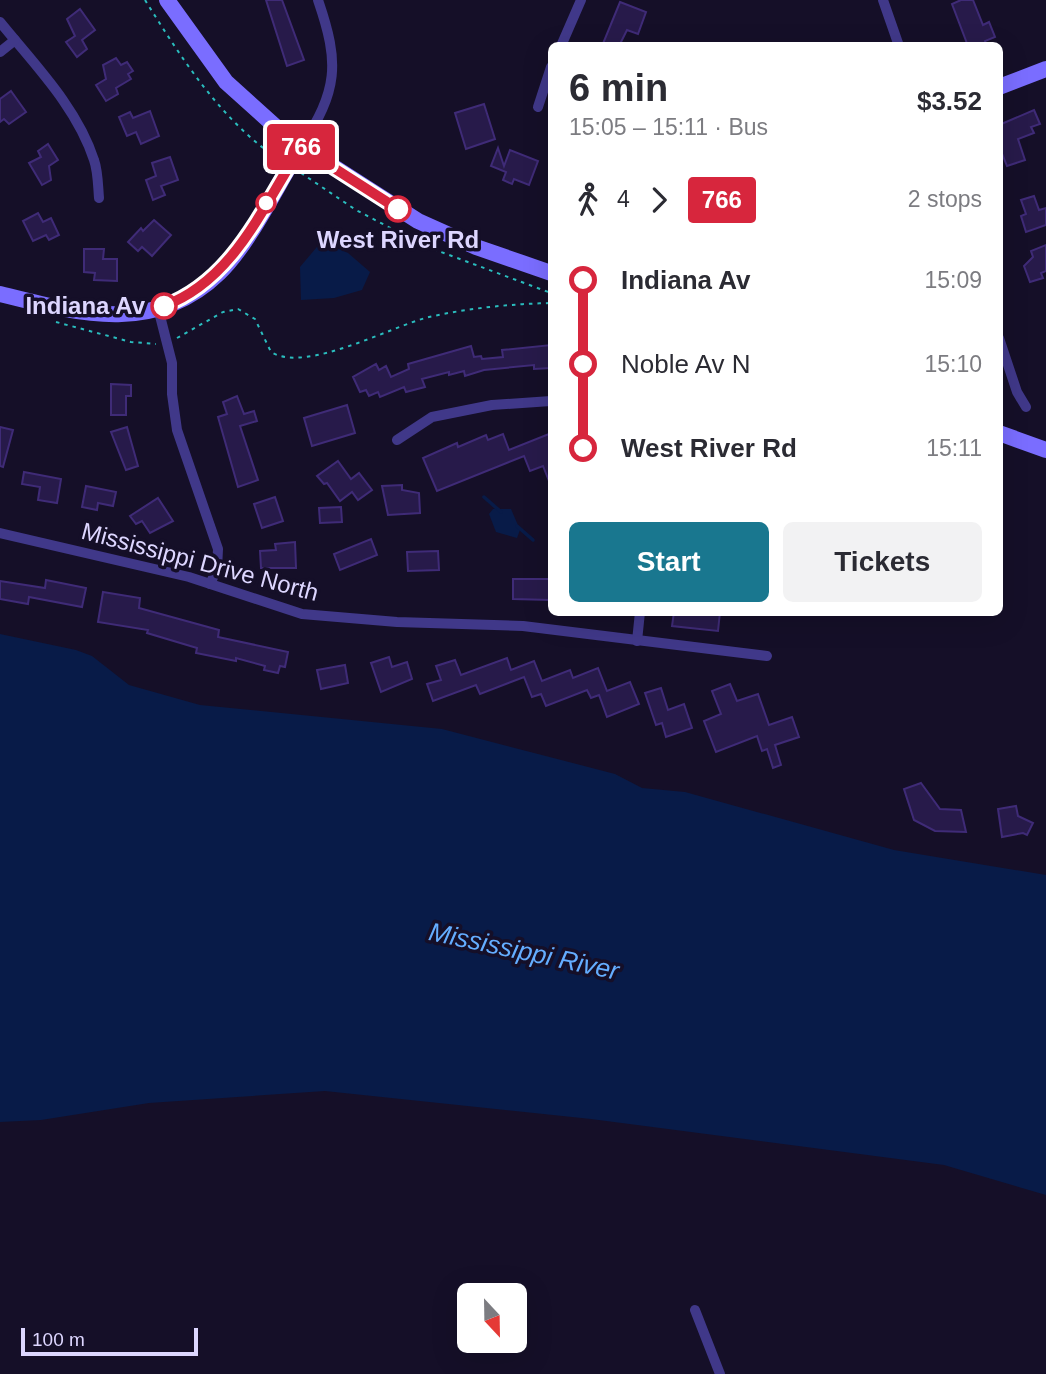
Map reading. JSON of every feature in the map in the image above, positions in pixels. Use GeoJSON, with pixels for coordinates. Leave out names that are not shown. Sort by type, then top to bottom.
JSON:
{"type":"FeatureCollection","features":[{"type":"Feature","properties":{"kind":"main road"},"geometry":{"type":"LineString","coordinates":[[167,0],[226,82],[267,121],[301,147],[418,221],[476,247],[548,272]]}},
{"type":"Feature","properties":{"kind":"main road"},"geometry":{"type":"LineString","coordinates":[[1003,85],[1046,69]]}},
{"type":"Feature","properties":{"kind":"main road"},"geometry":{"type":"LineString","coordinates":[[0,294],[94,315],[131,314],[158,308],[192,294],[219,273],[236,251],[301,147]]}},
{"type":"Feature","properties":{"kind":"main road"},"geometry":{"type":"LineString","coordinates":[[1003,434],[1046,450]]}},
{"type":"Feature","properties":{"kind":"street"},"geometry":{"type":"LineString","coordinates":[[301,147],[325,107],[334,77],[333,52],[318,0]]}},
{"type":"Feature","properties":{"kind":"street"},"geometry":{"type":"LineString","coordinates":[[563,42],[581,0]]}},
{"type":"Feature","properties":{"kind":"street"},"geometry":{"type":"LineString","coordinates":[[883,0],[898,42]]}},
{"type":"Feature","properties":{"kind":"street"},"geometry":{"type":"LineString","coordinates":[[0,22],[67,108],[85,139],[96,162],[99,198]]}},
{"type":"Feature","properties":{"kind":"street"},"geometry":{"type":"LineString","coordinates":[[0,52],[15,40]]}},
{"type":"Feature","properties":{"kind":"street"},"geometry":{"type":"LineString","coordinates":[[538,107],[548,77]]}},
{"type":"Feature","properties":{"kind":"street"},"geometry":{"type":"LineString","coordinates":[[158,308],[172,363],[177,430],[218,549],[217,569],[210,583]]}},
{"type":"Feature","properties":{"kind":"street"},"geometry":{"type":"LineString","coordinates":[[1003,350],[1017,392],[1026,407]]}},
{"type":"Feature","properties":{"kind":"street"},"geometry":{"type":"LineString","coordinates":[[397,440],[432,417],[492,405],[548,401]]}},
{"type":"Feature","properties":{"kind":"street","name":"Mississippi Drive North"},"geometry":{"type":"LineString","coordinates":[[0,533],[210,583],[302,614],[397,622],[523,626],[767,656]]}},
{"type":"Feature","properties":{"kind":"street"},"geometry":{"type":"LineString","coordinates":[[637,641],[640,616]]}},
{"type":"Feature","properties":{"kind":"street"},"geometry":{"type":"LineString","coordinates":[[695,1310],[720,1374]]}},
{"type":"Feature","properties":{"kind":"path"},"geometry":{"type":"LineString","coordinates":[[145,0],[202,87],[246,132],[278,159]]}},
{"type":"Feature","properties":{"kind":"path"},"geometry":{"type":"LineString","coordinates":[[304,174],[356,210],[425,246],[548,292]]}},
{"type":"Feature","properties":{"kind":"path"},"geometry":{"type":"LineString","coordinates":[[176,339],[223,312],[237,309],[255,319],[271,352],[292,358],[323,353],[428,317],[485,307],[548,303]]}},
{"type":"Feature","properties":{"kind":"path"},"geometry":{"type":"LineString","coordinates":[[52,322],[131,342],[160,343]]}},
{"type":"Feature","properties":{"kind":"water"},"geometry":{"type":"Polygon","coordinates":[[[322,241],[348,253],[370,272],[362,290],[334,298],[301,300],[300,267],[322,241]]]}},
{"type":"Feature","properties":{"kind":"water"},"geometry":{"type":"Polygon","coordinates":[[[493,509],[511,509],[520,530],[517,538],[496,532],[489,514],[493,509]]]}},
{"type":"Feature","properties":{"kind":"water","name":"Mississippi River"},"geometry":{"type":"Polygon","coordinates":[[[0,634],[76,650],[92,656],[129,685],[200,705],[442,729],[615,774],[642,788],[685,792],[894,850],[1046,875],[1046,1195],[944,1165],[591,1119],[325,1091],[149,1103],[41,1120],[0,1122],[0,634]]]}},
{"type":"Feature","properties":{"kind":"building"},"geometry":{"type":"Polygon","coordinates":[[[266,0],[282,0],[304,60],[287,66],[266,0]]]}},
{"type":"Feature","properties":{"kind":"building"},"geometry":{"type":"Polygon","coordinates":[[[961,0],[973,0],[983,25],[989,22],[995,37],[985,42],[966,42],[952,4],[961,0]]]}},
{"type":"Feature","properties":{"kind":"building"},"geometry":{"type":"Polygon","coordinates":[[[620,2],[646,12],[638,34],[627,30],[621,42],[604,42],[620,2]]]}},
{"type":"Feature","properties":{"kind":"building"},"geometry":{"type":"Polygon","coordinates":[[[80,9],[95,30],[82,40],[87,49],[77,57],[66,42],[75,36],[67,19],[80,9]]]}},
{"type":"Feature","properties":{"kind":"building"},"geometry":{"type":"Polygon","coordinates":[[[116,58],[121,65],[127,62],[133,71],[128,74],[131,79],[116,88],[118,94],[106,101],[96,85],[106,79],[103,65],[116,58]]]}},
{"type":"Feature","properties":{"kind":"building"},"geometry":{"type":"Polygon","coordinates":[[[11,91],[26,112],[9,124],[4,119],[0,122],[0,99],[11,91]]]}},
{"type":"Feature","properties":{"kind":"building"},"geometry":{"type":"Polygon","coordinates":[[[484,104],[495,139],[466,149],[455,113],[484,104]]]}},
{"type":"Feature","properties":{"kind":"building"},"geometry":{"type":"Polygon","coordinates":[[[1034,110],[1040,124],[1031,127],[1034,133],[1018,139],[1025,160],[1007,166],[1003,156],[1003,123],[1034,110]]]}},
{"type":"Feature","properties":{"kind":"building"},"geometry":{"type":"Polygon","coordinates":[[[150,111],[159,136],[141,144],[136,132],[127,136],[119,117],[130,112],[133,118],[150,111]]]}},
{"type":"Feature","properties":{"kind":"building"},"geometry":{"type":"Polygon","coordinates":[[[48,144],[58,160],[49,166],[51,180],[42,185],[29,163],[41,157],[38,151],[48,144]]]}},
{"type":"Feature","properties":{"kind":"building"},"geometry":{"type":"Polygon","coordinates":[[[498,148],[504,166],[510,150],[538,161],[529,185],[514,179],[512,184],[503,180],[506,172],[491,166],[498,148]]]}},
{"type":"Feature","properties":{"kind":"building"},"geometry":{"type":"Polygon","coordinates":[[[170,157],[178,180],[161,186],[165,195],[153,200],[146,180],[156,176],[152,163],[170,157]]]}},
{"type":"Feature","properties":{"kind":"building"},"geometry":{"type":"Polygon","coordinates":[[[1034,196],[1039,210],[1046,208],[1046,225],[1026,232],[1021,216],[1026,214],[1021,200],[1034,196]]]}},
{"type":"Feature","properties":{"kind":"building"},"geometry":{"type":"Polygon","coordinates":[[[38,213],[43,222],[51,218],[59,235],[49,240],[46,235],[33,241],[23,221],[38,213]]]}},
{"type":"Feature","properties":{"kind":"building"},"geometry":{"type":"Polygon","coordinates":[[[154,220],[171,235],[152,256],[142,247],[138,251],[128,242],[141,228],[143,231],[154,220]]]}},
{"type":"Feature","properties":{"kind":"building"},"geometry":{"type":"Polygon","coordinates":[[[1046,245],[1046,271],[1041,273],[1043,278],[1030,282],[1024,266],[1033,257],[1031,251],[1046,245]]]}},
{"type":"Feature","properties":{"kind":"building"},"geometry":{"type":"Polygon","coordinates":[[[84,249],[104,249],[103,259],[117,259],[117,281],[94,280],[95,273],[84,272],[84,249]]]}},
{"type":"Feature","properties":{"kind":"building"},"geometry":{"type":"Polygon","coordinates":[[[548,345],[548,368],[534,369],[534,365],[484,370],[465,376],[464,371],[449,375],[449,372],[422,379],[425,387],[406,392],[404,387],[380,397],[378,392],[369,396],[366,390],[360,392],[353,377],[376,364],[379,370],[386,366],[391,377],[409,369],[408,364],[471,346],[474,357],[481,356],[482,359],[503,357],[502,350],[548,345]]]}},
{"type":"Feature","properties":{"kind":"building"},"geometry":{"type":"Polygon","coordinates":[[[111,384],[131,385],[131,396],[126,396],[126,415],[111,415],[111,384]]]}},
{"type":"Feature","properties":{"kind":"building"},"geometry":{"type":"Polygon","coordinates":[[[237,396],[244,414],[254,411],[257,421],[240,426],[258,480],[238,487],[218,417],[227,414],[223,402],[237,396]]]}},
{"type":"Feature","properties":{"kind":"building"},"geometry":{"type":"Polygon","coordinates":[[[347,405],[355,433],[312,446],[304,418],[347,405]]]}},
{"type":"Feature","properties":{"kind":"building"},"geometry":{"type":"Polygon","coordinates":[[[0,427],[13,430],[3,467],[0,466],[0,427]]]}},
{"type":"Feature","properties":{"kind":"building"},"geometry":{"type":"Polygon","coordinates":[[[127,427],[138,466],[126,470],[111,432],[127,427]]]}},
{"type":"Feature","properties":{"kind":"building"},"geometry":{"type":"Polygon","coordinates":[[[503,434],[509,450],[548,434],[548,478],[543,466],[530,471],[524,456],[437,491],[423,458],[457,443],[458,447],[486,435],[488,440],[503,434]]]}},
{"type":"Feature","properties":{"kind":"building"},"geometry":{"type":"Polygon","coordinates":[[[338,461],[351,479],[359,473],[372,490],[358,500],[352,492],[340,501],[327,483],[324,484],[317,476],[338,461]]]}},
{"type":"Feature","properties":{"kind":"building"},"geometry":{"type":"Polygon","coordinates":[[[24,472],[61,479],[57,503],[38,500],[40,487],[22,484],[24,472]]]}},
{"type":"Feature","properties":{"kind":"building"},"geometry":{"type":"Polygon","coordinates":[[[402,485],[402,490],[419,493],[420,513],[388,515],[382,486],[402,485]]]}},
{"type":"Feature","properties":{"kind":"building"},"geometry":{"type":"Polygon","coordinates":[[[86,486],[116,492],[113,506],[98,503],[97,510],[82,507],[86,486]]]}},
{"type":"Feature","properties":{"kind":"building"},"geometry":{"type":"Polygon","coordinates":[[[275,497],[283,521],[262,528],[254,504],[275,497]]]}},
{"type":"Feature","properties":{"kind":"building"},"geometry":{"type":"Polygon","coordinates":[[[158,498],[173,521],[150,533],[142,521],[136,524],[130,516],[158,498]]]}},
{"type":"Feature","properties":{"kind":"building"},"geometry":{"type":"Polygon","coordinates":[[[341,507],[342,522],[320,523],[319,508],[341,507]]]}},
{"type":"Feature","properties":{"kind":"building"},"geometry":{"type":"Polygon","coordinates":[[[371,539],[377,555],[340,570],[334,554],[371,539]]]}},
{"type":"Feature","properties":{"kind":"building"},"geometry":{"type":"Polygon","coordinates":[[[295,542],[296,568],[261,568],[260,551],[276,550],[275,544],[295,542]]]}},
{"type":"Feature","properties":{"kind":"building"},"geometry":{"type":"Polygon","coordinates":[[[438,551],[439,570],[408,571],[407,552],[438,551]]]}},
{"type":"Feature","properties":{"kind":"building"},"geometry":{"type":"Polygon","coordinates":[[[513,579],[548,579],[548,600],[513,599],[513,579]]]}},
{"type":"Feature","properties":{"kind":"building"},"geometry":{"type":"Polygon","coordinates":[[[46,580],[86,588],[82,607],[29,597],[28,604],[0,599],[0,581],[45,588],[46,580]]]}},
{"type":"Feature","properties":{"kind":"building"},"geometry":{"type":"Polygon","coordinates":[[[103,592],[140,598],[139,608],[219,630],[218,637],[288,652],[285,667],[280,666],[278,673],[264,670],[265,666],[236,658],[236,661],[196,653],[197,648],[147,633],[148,630],[98,622],[103,592]]]}},
{"type":"Feature","properties":{"kind":"building"},"geometry":{"type":"Polygon","coordinates":[[[673,616],[720,616],[718,631],[672,626],[673,616]]]}},
{"type":"Feature","properties":{"kind":"building"},"geometry":{"type":"Polygon","coordinates":[[[389,657],[392,667],[407,662],[412,679],[381,692],[371,663],[389,657]]]}},
{"type":"Feature","properties":{"kind":"building"},"geometry":{"type":"Polygon","coordinates":[[[507,658],[511,670],[534,661],[542,681],[570,670],[573,678],[598,668],[607,691],[630,682],[639,704],[607,717],[599,695],[591,698],[587,690],[546,706],[541,694],[532,697],[524,677],[480,694],[476,685],[433,701],[427,684],[441,680],[436,666],[455,660],[461,675],[507,658]]]}},
{"type":"Feature","properties":{"kind":"building"},"geometry":{"type":"Polygon","coordinates":[[[345,665],[348,683],[321,689],[317,670],[345,665]]]}},
{"type":"Feature","properties":{"kind":"building"},"geometry":{"type":"Polygon","coordinates":[[[730,684],[737,701],[758,694],[769,725],[792,717],[799,737],[775,745],[781,765],[773,768],[767,749],[762,751],[757,736],[716,752],[704,721],[721,714],[712,691],[730,684]]]}},
{"type":"Feature","properties":{"kind":"building"},"geometry":{"type":"Polygon","coordinates":[[[661,688],[668,710],[684,704],[692,728],[666,737],[662,723],[656,725],[645,693],[661,688]]]}},
{"type":"Feature","properties":{"kind":"building"},"geometry":{"type":"Polygon","coordinates":[[[921,783],[940,809],[961,810],[966,832],[935,831],[914,820],[904,789],[921,783]]]}},
{"type":"Feature","properties":{"kind":"building"},"geometry":{"type":"Polygon","coordinates":[[[1016,806],[1018,816],[1033,823],[1027,835],[1023,833],[1002,837],[998,809],[1016,806]]]}},
{"type":"Feature","properties":{"kind":"waterway"},"geometry":{"type":"LineString","coordinates":[[484,497],[501,512]]}},
{"type":"Feature","properties":{"kind":"waterway"},"geometry":{"type":"LineString","coordinates":[[517,526],[533,540]]}},
{"type":"Feature","properties":{"kind":"bus line","name":"766"},"geometry":{"type":"LineString","coordinates":[[164,306],[192,294],[219,273],[236,251],[301,147],[398,209]]}},
{"type":"Feature","properties":{"kind":"place","name":"West River Rd"},"geometry":{"type":"Point","coordinates":[398,209]}},
{"type":"Feature","properties":{"kind":"place","name":"Indiana Av"},"geometry":{"type":"Point","coordinates":[164,306]}}]}
